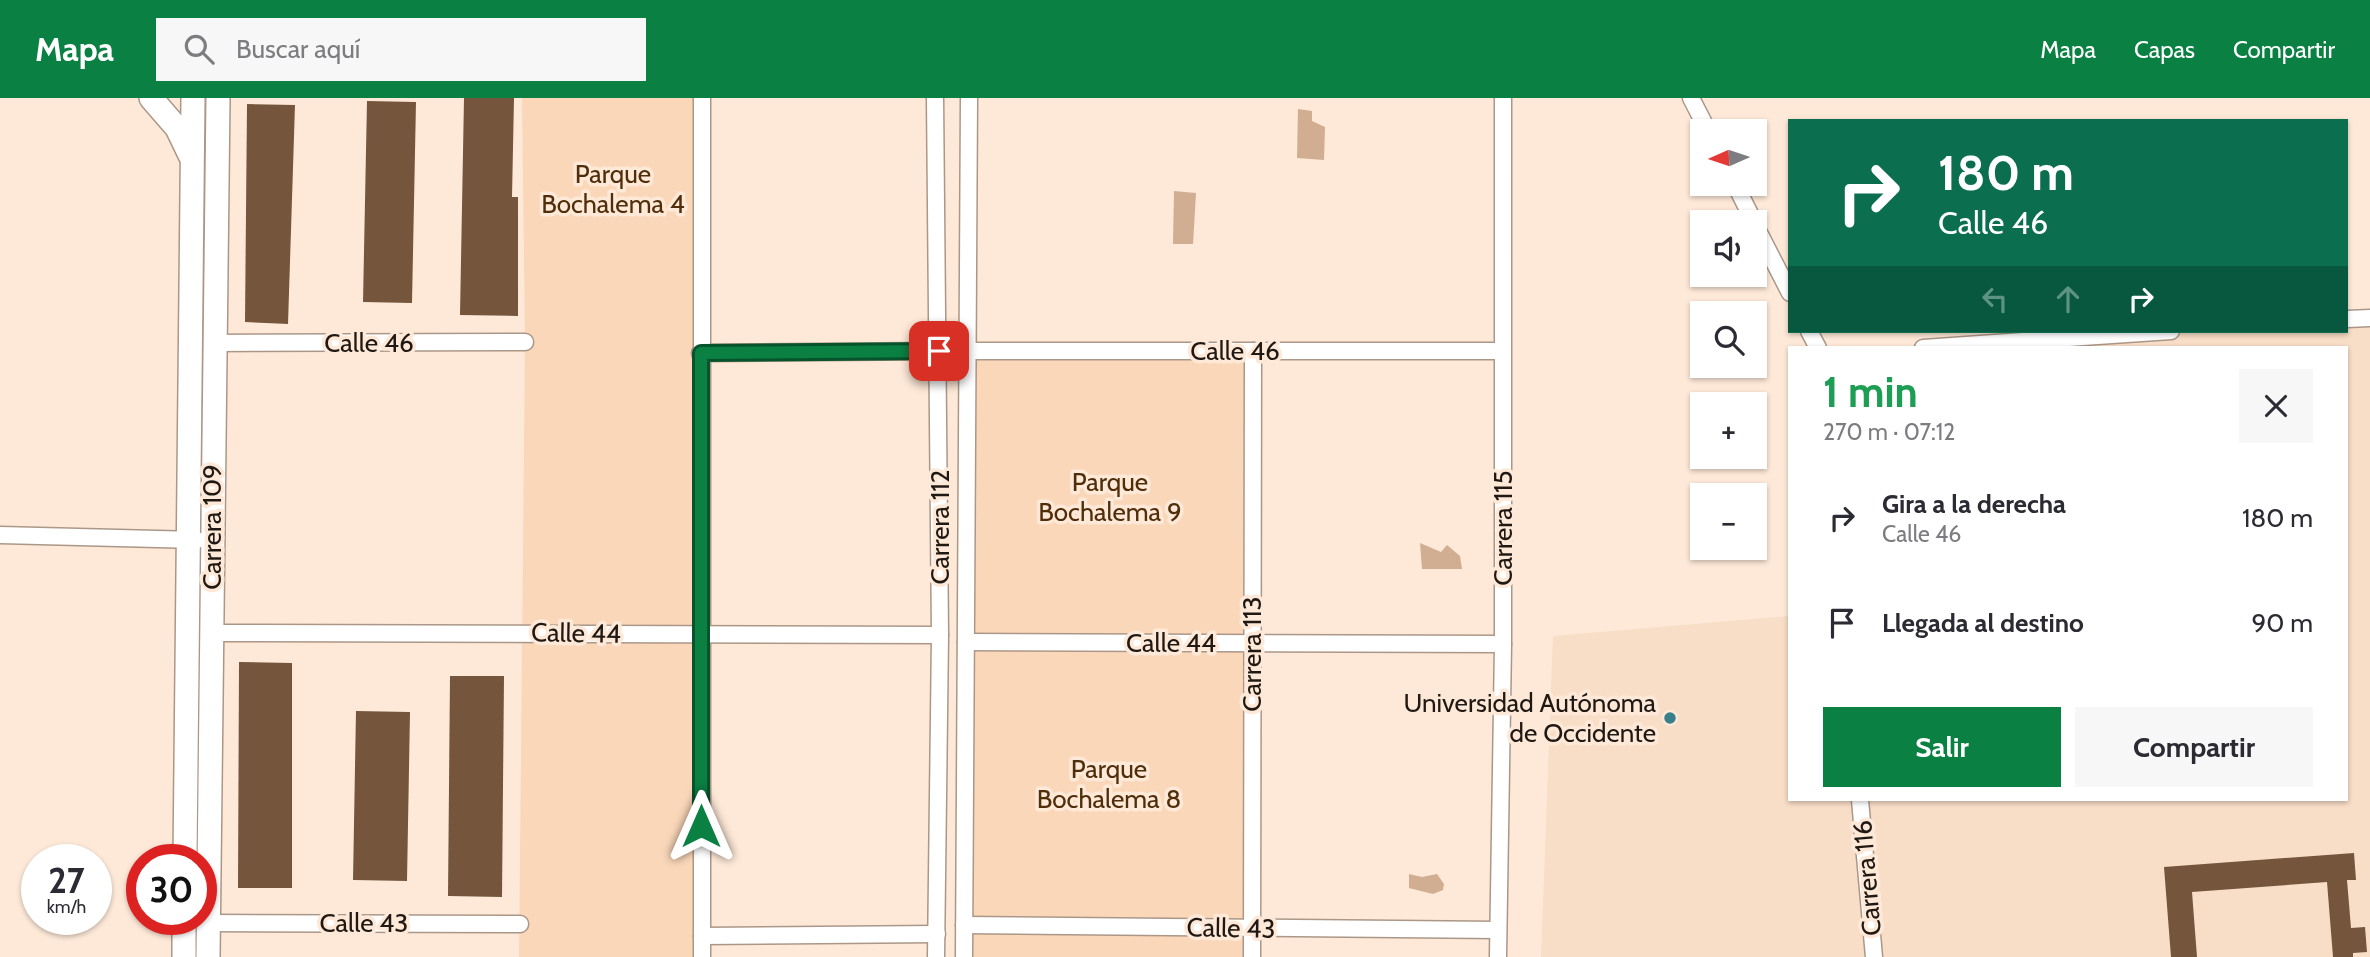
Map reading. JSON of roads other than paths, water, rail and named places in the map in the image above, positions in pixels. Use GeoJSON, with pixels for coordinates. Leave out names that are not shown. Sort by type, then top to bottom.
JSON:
{"type":"FeatureCollection","features":[{"type":"Feature","properties":{"kind":"main road"},"geometry":{"type":"LineString","coordinates":[[150,98],[177,128],[192,158]]}},
{"type":"Feature","properties":{"kind":"main road","name":"Carrera 109"},"geometry":{"type":"LineString","coordinates":[[185,844],[192,98]]}},
{"type":"Feature","properties":{"kind":"main road","name":"Carrera 109"},"geometry":{"type":"LineString","coordinates":[[209,844],[218,98]]}},
{"type":"Feature","properties":{"kind":"main road"},"geometry":{"type":"LineString","coordinates":[[184,935],[184,957]]}},
{"type":"Feature","properties":{"kind":"main road","name":"Carrera 109"},"geometry":{"type":"LineString","coordinates":[[208,935],[208,957]]}},
{"type":"Feature","properties":{"kind":"street"},"geometry":{"type":"LineString","coordinates":[[702,98],[702,957]]}},
{"type":"Feature","properties":{"kind":"street","name":"Carrera 112"},"geometry":{"type":"LineString","coordinates":[[935,98],[940,635],[936,957]]}},
{"type":"Feature","properties":{"kind":"street","name":"Carrera 112"},"geometry":{"type":"LineString","coordinates":[[964,957],[969,98]]}},
{"type":"Feature","properties":{"kind":"street","name":"Carrera 115"},"geometry":{"type":"LineString","coordinates":[[1498,957],[1503,644],[1503,98]]}},
{"type":"Feature","properties":{"kind":"street"},"geometry":{"type":"LineString","coordinates":[[1691,98],[1702,119]]}},
{"type":"Feature","properties":{"kind":"street"},"geometry":{"type":"LineString","coordinates":[[1767,247],[1788,289]]}},
{"type":"Feature","properties":{"kind":"street"},"geometry":{"type":"LineString","coordinates":[[2348,319],[2370,317]]}},
{"type":"Feature","properties":{"kind":"street"},"geometry":{"type":"LineString","coordinates":[[1952,346],[2142,333]]}},
{"type":"Feature","properties":{"kind":"street","name":"Calle 46"},"geometry":{"type":"LineString","coordinates":[[214,343],[525,342]]}},
{"type":"Feature","properties":{"kind":"street"},"geometry":{"type":"LineString","coordinates":[[701,353],[939,351]]}},
{"type":"Feature","properties":{"kind":"street","name":"Calle 46"},"geometry":{"type":"LineString","coordinates":[[968,351],[1503,351]]}},
{"type":"Feature","properties":{"kind":"street","name":"Carrera 113"},"geometry":{"type":"LineString","coordinates":[[1252,957],[1253,351]]}},
{"type":"Feature","properties":{"kind":"street"},"geometry":{"type":"LineString","coordinates":[[0,535],[212,540]]}},
{"type":"Feature","properties":{"kind":"street","name":"Calle 44"},"geometry":{"type":"LineString","coordinates":[[211,633],[940,635]]}},
{"type":"Feature","properties":{"kind":"street","name":"Calle 44"},"geometry":{"type":"LineString","coordinates":[[966,642],[1503,644]]}},
{"type":"Feature","properties":{"kind":"street","name":"Carrera 116"},"geometry":{"type":"LineString","coordinates":[[1860,801],[1874,957]]}},
{"type":"Feature","properties":{"kind":"street","name":"Calle 43"},"geometry":{"type":"LineString","coordinates":[[217,923],[520,924]]}},
{"type":"Feature","properties":{"kind":"street","name":"Calle 43"},"geometry":{"type":"LineString","coordinates":[[964,925],[1498,930]]}},
{"type":"Feature","properties":{"kind":"street"},"geometry":{"type":"LineString","coordinates":[[702,936],[937,934]]}},
{"type":"Feature","properties":{"kind":"place","name":"Universidad Autónoma de Occidente"},"geometry":{"type":"Point","coordinates":[1670,718]}},
{"type":"Feature","properties":{"kind":"park label","name":"Parque Bochalema 4"},"geometry":{"type":"Point","coordinates":[613,189]}},
{"type":"Feature","properties":{"kind":"park label","name":"Parque Bochalema 9"},"geometry":{"type":"Point","coordinates":[1110,497]}},
{"type":"Feature","properties":{"kind":"park label","name":"Parque Bochalema 8"},"geometry":{"type":"Point","coordinates":[1109,784]}}]}
